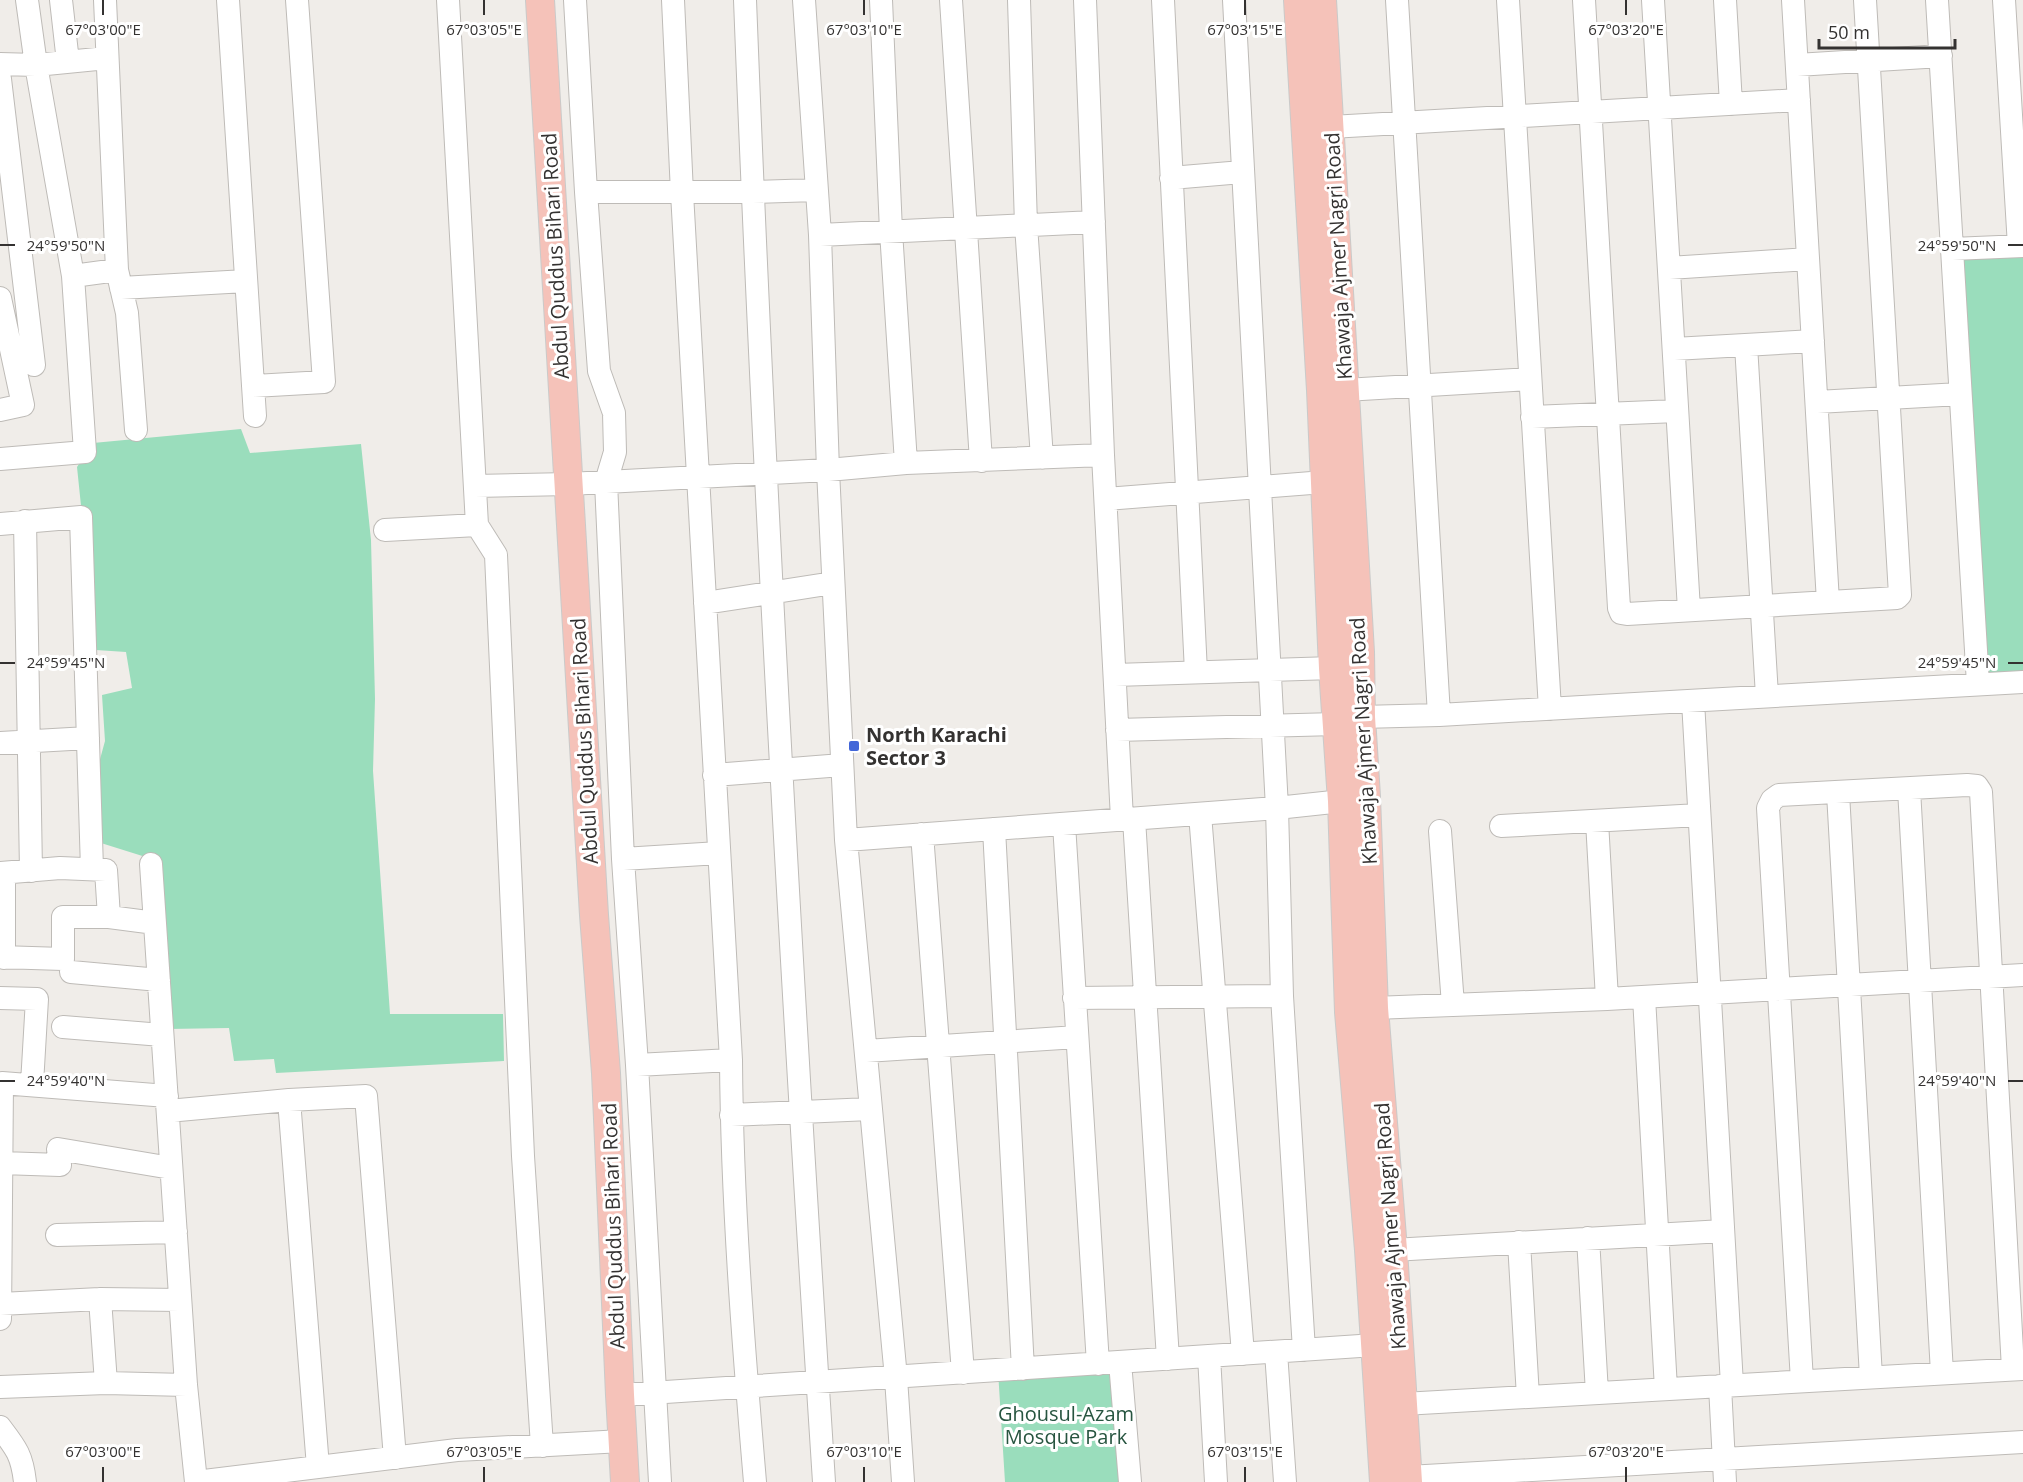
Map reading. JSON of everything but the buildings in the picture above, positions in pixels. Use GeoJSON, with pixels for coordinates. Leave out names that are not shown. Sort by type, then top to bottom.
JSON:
{"type":"FeatureCollection","features":[{"type":"Feature","properties":{"kind":"main road","name":"Abdul Quddus Bihari Road"},"geometry":{"type":"LineString","coordinates":[[540,0],[594,915],[606,1073],[625,1482]]}},
{"type":"Feature","properties":{"kind":"main road","name":"Khawaja Ajmer Nagri Road"},"geometry":{"type":"LineString","coordinates":[[1298,0],[1324,482],[1341,547],[1360,652],[1349,720],[1342,801],[1356,857],[1349,1012],[1375,1345],[1400,1480]]}},
{"type":"Feature","properties":{"kind":"main road","name":"Khawaja Ajmer Nagri Road"},"geometry":{"type":"LineString","coordinates":[[1322,0],[1345,390],[1341,547],[1333,668],[1349,720],[1356,857],[1374,1008],[1403,1404],[1400,1480]]}},
{"type":"Feature","properties":{"kind":"street"},"geometry":{"type":"LineString","coordinates":[[0,459],[85,452],[73,276],[36,65],[27,0]]}},
{"type":"Feature","properties":{"kind":"street"},"geometry":{"type":"LineString","coordinates":[[61,0],[68,62]]}},
{"type":"Feature","properties":{"kind":"street"},"geometry":{"type":"LineString","coordinates":[[105,0],[119,279],[127,313],[136,430]]}},
{"type":"Feature","properties":{"kind":"street"},"geometry":{"type":"LineString","coordinates":[[228,0],[255,416]]}},
{"type":"Feature","properties":{"kind":"street"},"geometry":{"type":"LineString","coordinates":[[253,386],[324,382],[297,0]]}},
{"type":"Feature","properties":{"kind":"street"},"geometry":{"type":"LineString","coordinates":[[448,0],[477,525],[496,555],[523,1156],[542,1446]]}},
{"type":"Feature","properties":{"kind":"street"},"geometry":{"type":"LineString","coordinates":[[575,0],[598,371],[614,413],[615,452],[606,482],[623,859],[638,1065],[660,1482]]}},
{"type":"Feature","properties":{"kind":"street"},"geometry":{"type":"LineString","coordinates":[[673,0],[731,1060],[731,1115],[755,1482]]}},
{"type":"Feature","properties":{"kind":"street"},"geometry":{"type":"LineString","coordinates":[[745,0],[764,474],[824,1482]]}},
{"type":"Feature","properties":{"kind":"street"},"geometry":{"type":"LineString","coordinates":[[804,0],[820,234],[828,470],[846,840],[896,1378],[903,1482]]}},
{"type":"Feature","properties":{"kind":"street"},"geometry":{"type":"LineString","coordinates":[[881,0],[891,231],[906,463]]}},
{"type":"Feature","properties":{"kind":"street"},"geometry":{"type":"LineString","coordinates":[[951,0],[981,461]]}},
{"type":"Feature","properties":{"kind":"street"},"geometry":{"type":"LineString","coordinates":[[1019,0],[1026,225],[1042,458]]}},
{"type":"Feature","properties":{"kind":"street"},"geometry":{"type":"LineString","coordinates":[[1085,0],[1103,455],[1117,730],[1145,997],[1168,1359]]}},
{"type":"Feature","properties":{"kind":"street"},"geometry":{"type":"LineString","coordinates":[[1163,0],[1196,672]]}},
{"type":"Feature","properties":{"kind":"street"},"geometry":{"type":"LineString","coordinates":[[1234,0],[1277,808],[1282,996],[1304,1350]]}},
{"type":"Feature","properties":{"kind":"street"},"geometry":{"type":"LineString","coordinates":[[1397,0],[1439,715]]}},
{"type":"Feature","properties":{"kind":"street"},"geometry":{"type":"LineString","coordinates":[[1508,0],[1550,709]]}},
{"type":"Feature","properties":{"kind":"street"},"geometry":{"type":"LineString","coordinates":[[1584,0],[1619,608],[1621,613],[1627,614],[1897,598],[1900,595],[1865,0]]}},
{"type":"Feature","properties":{"kind":"street"},"geometry":{"type":"LineString","coordinates":[[1653,0],[1689,610]]}},
{"type":"Feature","properties":{"kind":"street"},"geometry":{"type":"LineString","coordinates":[[1725,0],[1731,104]]}},
{"type":"Feature","properties":{"kind":"street"},"geometry":{"type":"LineString","coordinates":[[1793,0],[1828,602]]}},
{"type":"Feature","properties":{"kind":"street"},"geometry":{"type":"LineString","coordinates":[[1937,0],[1978,684]]}},
{"type":"Feature","properties":{"kind":"street"},"geometry":{"type":"LineString","coordinates":[[1952,249],[2021,246],[2004,0]]}},
{"type":"Feature","properties":{"kind":"street"},"geometry":{"type":"LineString","coordinates":[[1797,65],[1941,56]]}},
{"type":"Feature","properties":{"kind":"street"},"geometry":{"type":"LineString","coordinates":[[0,64],[36,65],[107,58]]}},
{"type":"Feature","properties":{"kind":"street"},"geometry":{"type":"LineString","coordinates":[[0,79],[34,365]]}},
{"type":"Feature","properties":{"kind":"street"},"geometry":{"type":"LineString","coordinates":[[1331,127],[1799,100]]}},
{"type":"Feature","properties":{"kind":"street"},"geometry":{"type":"LineString","coordinates":[[1171,178],[1242,172]]}},
{"type":"Feature","properties":{"kind":"street"},"geometry":{"type":"LineString","coordinates":[[586,192],[682,193],[816,190]]}},
{"type":"Feature","properties":{"kind":"street"},"geometry":{"type":"LineString","coordinates":[[820,234],[1094,222]]}},
{"type":"Feature","properties":{"kind":"street"},"geometry":{"type":"LineString","coordinates":[[1669,268],[1808,260]]}},
{"type":"Feature","properties":{"kind":"street"},"geometry":{"type":"LineString","coordinates":[[73,276],[119,279],[246,280]]}},
{"type":"Feature","properties":{"kind":"street"},"geometry":{"type":"LineString","coordinates":[[0,298],[23,405],[0,410]]}},
{"type":"Feature","properties":{"kind":"street"},"geometry":{"type":"LineString","coordinates":[[1674,349],[1813,341]]}},
{"type":"Feature","properties":{"kind":"street"},"geometry":{"type":"LineString","coordinates":[[1746,345],[1767,696]]}},
{"type":"Feature","properties":{"kind":"street"},"geometry":{"type":"LineString","coordinates":[[1345,390],[1530,379]]}},
{"type":"Feature","properties":{"kind":"street"},"geometry":{"type":"LineString","coordinates":[[1817,402],[1960,394]]}},
{"type":"Feature","properties":{"kind":"street"},"geometry":{"type":"LineString","coordinates":[[1532,417],[1677,411]]}},
{"type":"Feature","properties":{"kind":"street"},"geometry":{"type":"LineString","coordinates":[[476,486],[569,484],[764,474],[906,463],[1103,455]]}},
{"type":"Feature","properties":{"kind":"street"},"geometry":{"type":"LineString","coordinates":[[1106,499],[1324,482]]}},
{"type":"Feature","properties":{"kind":"street"},"geometry":{"type":"LineString","coordinates":[[0,524],[81,517],[92,869]]}},
{"type":"Feature","properties":{"kind":"street"},"geometry":{"type":"LineString","coordinates":[[25,521],[31,871]]}},
{"type":"Feature","properties":{"kind":"street"},"geometry":{"type":"LineString","coordinates":[[385,530],[477,525]]}},
{"type":"Feature","properties":{"kind":"street"},"geometry":{"type":"LineString","coordinates":[[705,603],[833,583]]}},
{"type":"Feature","properties":{"kind":"street"},"geometry":{"type":"LineString","coordinates":[[1115,675],[1333,668]]}},
{"type":"Feature","properties":{"kind":"street"},"geometry":{"type":"LineString","coordinates":[[1117,730],[1272,726],[2023,682]]}},
{"type":"Feature","properties":{"kind":"street"},"geometry":{"type":"LineString","coordinates":[[1693,701],[1723,1231],[1725,1482]]}},
{"type":"Feature","properties":{"kind":"street"},"geometry":{"type":"LineString","coordinates":[[0,743],[88,738]]}},
{"type":"Feature","properties":{"kind":"street"},"geometry":{"type":"LineString","coordinates":[[714,775],[842,765]]}},
{"type":"Feature","properties":{"kind":"street"},"geometry":{"type":"LineString","coordinates":[[1403,1404],[2018,1369],[1990,977],[1981,792],[1977,786],[1779,795],[1772,800],[1768,808],[1802,1381]]}},
{"type":"Feature","properties":{"kind":"street"},"geometry":{"type":"LineString","coordinates":[[1909,789],[1942,1373]]}},
{"type":"Feature","properties":{"kind":"street"},"geometry":{"type":"LineString","coordinates":[[1838,793],[1871,1377]]}},
{"type":"Feature","properties":{"kind":"street"},"geometry":{"type":"LineString","coordinates":[[846,840],[1277,808],[1342,801]]}},
{"type":"Feature","properties":{"kind":"street"},"geometry":{"type":"LineString","coordinates":[[1200,814],[1243,1354]]}},
{"type":"Feature","properties":{"kind":"street"},"geometry":{"type":"LineString","coordinates":[[1501,826],[1699,815]]}},
{"type":"Feature","properties":{"kind":"street"},"geometry":{"type":"LineString","coordinates":[[1597,821],[1608,999]]}},
{"type":"Feature","properties":{"kind":"street"},"geometry":{"type":"LineString","coordinates":[[1064,824],[1098,1364]]}},
{"type":"Feature","properties":{"kind":"street"},"geometry":{"type":"LineString","coordinates":[[993,829],[1023,1369]]}},
{"type":"Feature","properties":{"kind":"street"},"geometry":{"type":"LineString","coordinates":[[1440,831],[1454,1005]]}},
{"type":"Feature","properties":{"kind":"street"},"geometry":{"type":"LineString","coordinates":[[922,834],[963,1373]]}},
{"type":"Feature","properties":{"kind":"street"},"geometry":{"type":"LineString","coordinates":[[623,859],[719,854]]}},
{"type":"Feature","properties":{"kind":"street"},"geometry":{"type":"LineString","coordinates":[[151,864],[186,1385],[196,1482],[457,1450],[622,1442]]}},
{"type":"Feature","properties":{"kind":"street"},"geometry":{"type":"LineString","coordinates":[[109,917],[106,870],[60,868],[2,873],[2,958],[63,959],[63,917],[109,917],[155,923]]}},
{"type":"Feature","properties":{"kind":"street"},"geometry":{"type":"LineString","coordinates":[[71,972],[159,980]]}},
{"type":"Feature","properties":{"kind":"street"},"geometry":{"type":"LineString","coordinates":[[1374,1008],[1608,999],[2023,975]]}},
{"type":"Feature","properties":{"kind":"street"},"geometry":{"type":"LineString","coordinates":[[1074,998],[1282,996]]}},
{"type":"Feature","properties":{"kind":"street"},"geometry":{"type":"LineString","coordinates":[[1644,997],[1666,1389]]}},
{"type":"Feature","properties":{"kind":"street"},"geometry":{"type":"LineString","coordinates":[[0,998],[37,999],[32,1084]]}},
{"type":"Feature","properties":{"kind":"street"},"geometry":{"type":"LineString","coordinates":[[63,1027],[162,1035]]}},
{"type":"Feature","properties":{"kind":"street"},"geometry":{"type":"LineString","coordinates":[[866,1051],[1077,1037]]}},
{"type":"Feature","properties":{"kind":"street"},"geometry":{"type":"LineString","coordinates":[[638,1065],[731,1060]]}},
{"type":"Feature","properties":{"kind":"street"},"geometry":{"type":"LineString","coordinates":[[0,1319],[1,1076],[32,1084],[167,1104],[366,1096],[395,1458]]}},
{"type":"Feature","properties":{"kind":"street"},"geometry":{"type":"LineString","coordinates":[[289,1100],[318,1467]]}},
{"type":"Feature","properties":{"kind":"street"},"geometry":{"type":"LineString","coordinates":[[731,1115],[870,1109]]}},
{"type":"Feature","properties":{"kind":"street"},"geometry":{"type":"LineString","coordinates":[[2,1163],[60,1165],[58,1149],[171,1168]]}},
{"type":"Feature","properties":{"kind":"street"},"geometry":{"type":"LineString","coordinates":[[1393,1250],[1723,1231]]}},
{"type":"Feature","properties":{"kind":"street"},"geometry":{"type":"LineString","coordinates":[[57,1234],[176,1232]]}},
{"type":"Feature","properties":{"kind":"street"},"geometry":{"type":"LineString","coordinates":[[1588,1238],[1597,1393]]}},
{"type":"Feature","properties":{"kind":"street"},"geometry":{"type":"LineString","coordinates":[[1519,1242],[1528,1397]]}},
{"type":"Feature","properties":{"kind":"street"},"geometry":{"type":"LineString","coordinates":[[0,1304],[100,1299],[180,1300]]}},
{"type":"Feature","properties":{"kind":"street"},"geometry":{"type":"LineString","coordinates":[[100,1299],[106,1383]]}},
{"type":"Feature","properties":{"kind":"street"},"geometry":{"type":"LineString","coordinates":[[620,1395],[1375,1345]]}},
{"type":"Feature","properties":{"kind":"street"},"geometry":{"type":"LineString","coordinates":[[1276,1352],[1284,1482]]}},
{"type":"Feature","properties":{"kind":"street"},"geometry":{"type":"LineString","coordinates":[[1209,1356],[1216,1482]]}},
{"type":"Feature","properties":{"kind":"street"},"geometry":{"type":"LineString","coordinates":[[1120,1362],[1130,1482]]}},
{"type":"Feature","properties":{"kind":"street"},"geometry":{"type":"LineString","coordinates":[[0,1387],[106,1383],[186,1385]]}},
{"type":"Feature","properties":{"kind":"street"},"geometry":{"type":"LineString","coordinates":[[0,1427],[20,1456],[25,1482]]}},
{"type":"Feature","properties":{"kind":"street"},"geometry":{"type":"LineString","coordinates":[[1400,1480],[2023,1442]]}},
{"type":"Feature","properties":{"kind":"green space"},"geometry":{"type":"Polygon","coordinates":[[[2023,247],[2023,682],[1981,684],[1959,250],[2023,247]]]}},
{"type":"Feature","properties":{"kind":"green space"},"geometry":{"type":"Polygon","coordinates":[[[241,429],[250,453],[361,444],[371,540],[375,699],[373,771],[390,1014],[503,1014],[504,1061],[276,1073],[274,1059],[234,1061],[229,1028],[168,1029],[152,859],[101,843],[96,774],[105,741],[102,695],[132,688],[126,652],[96,650],[77,467],[93,443],[241,429]]]}},
{"type":"Feature","properties":{"kind":"green space","name":"Ghousul-Azam Mosque Park"},"geometry":{"type":"Polygon","coordinates":[[[1120,1362],[1130,1482],[1005,1482],[998,1371],[1120,1362]]]}},
{"type":"Feature","properties":{"kind":"place","name":"North Karachi Sector 3"},"geometry":{"type":"Point","coordinates":[854,746]}}]}
